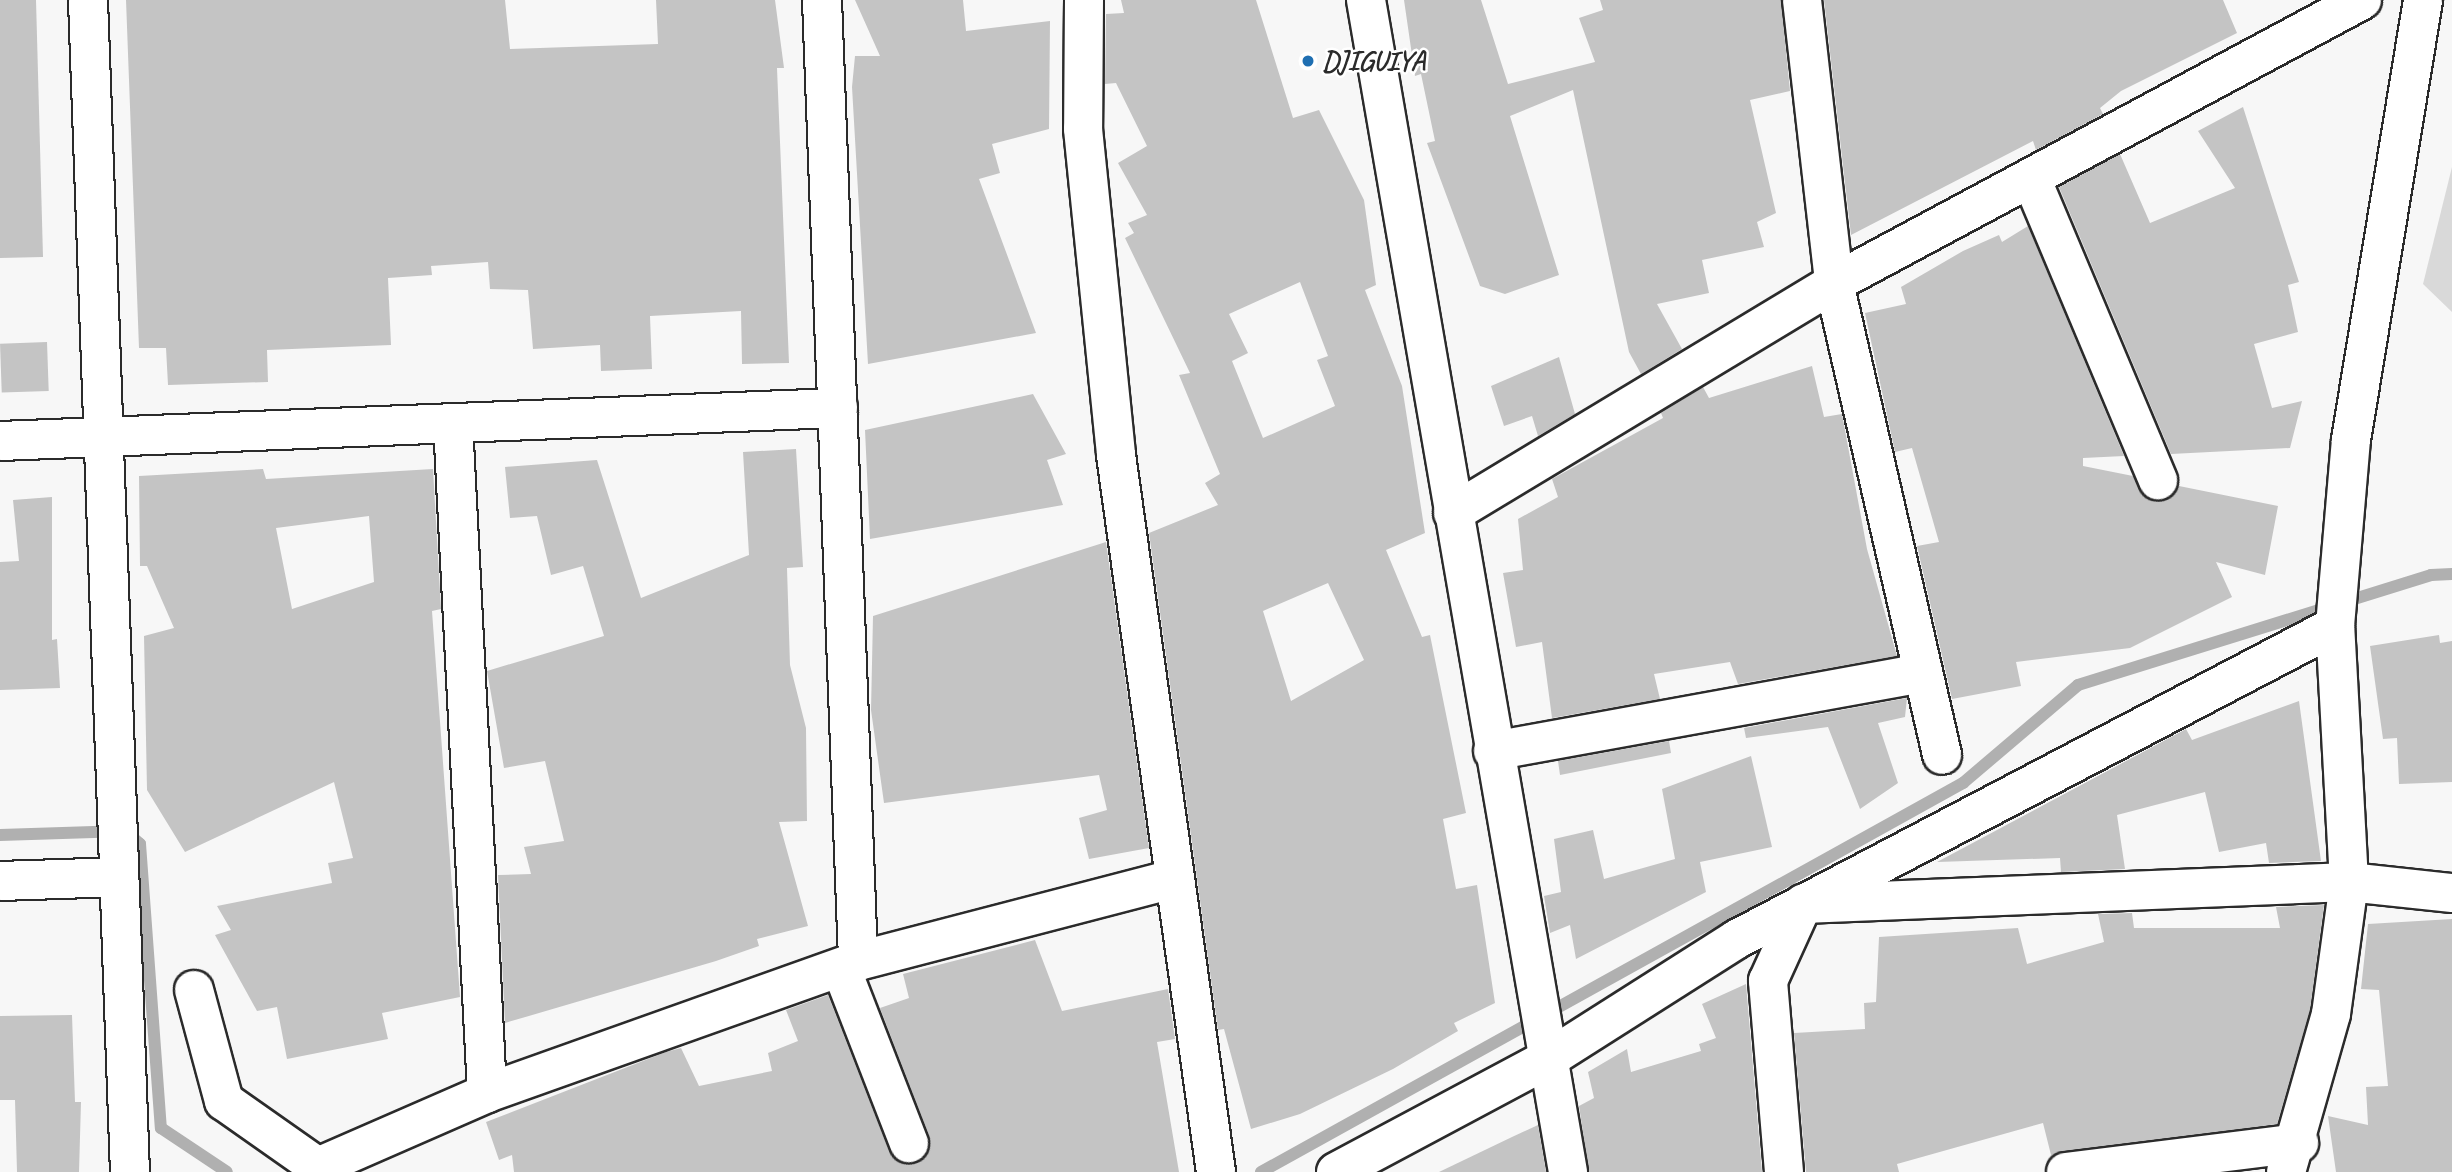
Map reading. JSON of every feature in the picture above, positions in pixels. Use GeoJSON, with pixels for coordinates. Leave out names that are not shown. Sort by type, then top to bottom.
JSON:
{"type":"FeatureCollection","features":[{"type":"Feature","properties":{"kind":"street"},"geometry":{"type":"LineString","coordinates":[[88,0],[131,1171]]}},
{"type":"Feature","properties":{"kind":"street"},"geometry":{"type":"LineString","coordinates":[[822,0],[838,408],[850,964],[909,1143]]}},
{"type":"Feature","properties":{"kind":"street"},"geometry":{"type":"LineString","coordinates":[[1084,0],[1089,184],[1116,455],[1172,879],[1216,1172]]}},
{"type":"Feature","properties":{"kind":"street"},"geometry":{"type":"LineString","coordinates":[[1366,0],[1493,751],[1568,1172]]}},
{"type":"Feature","properties":{"kind":"street"},"geometry":{"type":"LineString","coordinates":[[1802,0],[1834,283],[1942,755]]}},
{"type":"Feature","properties":{"kind":"street"},"geometry":{"type":"LineString","coordinates":[[1453,513],[1834,283],[2362,0]]}},
{"type":"Feature","properties":{"kind":"street"},"geometry":{"type":"LineString","coordinates":[[2066,1172],[2293,1158],[2331,1014],[2349,882],[2335,626],[2351,440],[2423,0]]}},
{"type":"Feature","properties":{"kind":"street"},"geometry":{"type":"LineString","coordinates":[[2031,177],[2158,480]]}},
{"type":"Feature","properties":{"kind":"street"},"geometry":{"type":"LineString","coordinates":[[0,441],[838,408]]}},
{"type":"Feature","properties":{"kind":"street"},"geometry":{"type":"LineString","coordinates":[[453,423],[488,1093]]}},
{"type":"Feature","properties":{"kind":"street"},"geometry":{"type":"LineString","coordinates":[[1336,1172],[1548,1059],[1803,904],[2335,626]]}},
{"type":"Feature","properties":{"kind":"street"},"geometry":{"type":"LineString","coordinates":[[1493,751],[1923,673]]}},
{"type":"Feature","properties":{"kind":"street"},"geometry":{"type":"LineString","coordinates":[[0,881],[119,877]]}},
{"type":"Feature","properties":{"kind":"street"},"geometry":{"type":"LineString","coordinates":[[194,990],[224,1101],[322,1170],[488,1093],[850,964],[1172,879]]}},
{"type":"Feature","properties":{"kind":"street"},"geometry":{"type":"LineString","coordinates":[[1803,904],[2349,882],[2452,893]]}},
{"type":"Feature","properties":{"kind":"street"},"geometry":{"type":"LineString","coordinates":[[1784,1172],[1769,981],[1803,904]]}},
{"type":"Feature","properties":{"kind":"shaded area"},"geometry":{"type":"Polygon","coordinates":[[[2452,167],[2452,312],[2423,284],[2452,167]]]}},
{"type":"Feature","properties":{"kind":"building"},"geometry":{"type":"Polygon","coordinates":[[[0,0],[36,0],[43,257],[0,258],[0,0]]]}},
{"type":"Feature","properties":{"kind":"building"},"geometry":{"type":"Polygon","coordinates":[[[126,0],[505,0],[510,49],[658,44],[656,0],[775,0],[784,68],[777,68],[789,363],[742,364],[741,311],[650,316],[652,369],[601,371],[600,345],[533,349],[528,290],[490,289],[488,262],[431,266],[432,275],[388,278],[391,345],[267,350],[268,382],[168,385],[166,348],[139,348],[126,0]]]}},
{"type":"Feature","properties":{"kind":"building"},"geometry":{"type":"Polygon","coordinates":[[[855,0],[963,0],[966,31],[1050,21],[1049,129],[992,144],[1000,173],[979,179],[1036,333],[868,364],[852,87],[855,56],[880,56],[855,0]]]}},
{"type":"Feature","properties":{"kind":"building"},"geometry":{"type":"Polygon","coordinates":[[[1121,0],[1256,0],[1293,118],[1319,110],[1364,200],[1376,285],[1365,290],[1402,386],[1425,533],[1386,550],[1422,637],[1430,635],[1466,813],[1443,819],[1456,889],[1477,885],[1495,1003],[1454,1023],[1458,1031],[1393,1069],[1300,1114],[1251,1129],[1224,1029],[1218,1030],[1149,533],[1218,505],[1205,483],[1220,474],[1179,375],[1190,373],[1125,238],[1134,233],[1128,223],[1147,215],[1118,163],[1147,146],[1116,83],[1105,84],[1106,14],[1124,13],[1121,0]],[[1300,282],[1229,314],[1248,353],[1232,361],[1263,438],[1335,406],[1317,360],[1328,356],[1300,282]],[[1328,583],[1263,611],[1291,701],[1364,660],[1328,583]]]}},
{"type":"Feature","properties":{"kind":"building"},"geometry":{"type":"Polygon","coordinates":[[[1404,0],[1481,0],[1508,84],[1595,62],[1579,18],[1603,10],[1600,0],[1781,0],[1790,91],[1750,100],[1776,213],[1757,222],[1764,247],[1702,260],[1709,293],[1657,304],[1682,349],[1641,374],[1629,352],[1573,90],[1510,116],[1559,275],[1505,294],[1480,286],[1427,143],[1435,141],[1421,74],[1415,76],[1404,0]]]}},
{"type":"Feature","properties":{"kind":"building"},"geometry":{"type":"Polygon","coordinates":[[[1824,0],[2223,0],[2237,33],[2121,91],[2100,108],[2103,114],[2036,150],[2033,141],[1851,235],[1824,0]]]}},
{"type":"Feature","properties":{"kind":"building"},"geometry":{"type":"Polygon","coordinates":[[[2243,107],[2299,282],[2288,285],[2298,332],[2254,344],[2272,408],[2302,401],[2290,448],[2171,454],[2059,187],[2120,154],[2150,223],[2235,188],[2198,131],[2243,107]]]}},
{"type":"Feature","properties":{"kind":"building"},"geometry":{"type":"Polygon","coordinates":[[[2028,226],[2124,456],[2083,458],[2083,466],[2133,476],[2155,502],[2167,500],[2179,486],[2278,506],[2265,575],[2216,562],[2232,597],[2130,648],[2016,662],[2021,686],[1952,699],[1917,546],[1939,542],[1912,448],[1895,452],[1865,313],[1906,304],[1901,287],[1963,251],[1999,235],[2002,242],[2028,226]]]}},
{"type":"Feature","properties":{"kind":"building"},"geometry":{"type":"Polygon","coordinates":[[[47,342],[49,391],[2,393],[0,344],[47,342]]]}},
{"type":"Feature","properties":{"kind":"building"},"geometry":{"type":"Polygon","coordinates":[[[1559,357],[1575,414],[1538,436],[1532,416],[1504,426],[1491,386],[1559,357]]]}},
{"type":"Feature","properties":{"kind":"building"},"geometry":{"type":"Polygon","coordinates":[[[1812,366],[1824,417],[1842,414],[1867,549],[1897,656],[1738,684],[1730,662],[1654,674],[1660,699],[1552,718],[1542,642],[1516,647],[1503,573],[1523,570],[1518,519],[1558,497],[1552,479],[1663,418],[1661,413],[1703,387],[1709,398],[1812,366]]]}},
{"type":"Feature","properties":{"kind":"building"},"geometry":{"type":"Polygon","coordinates":[[[1033,394],[1066,454],[1047,460],[1063,505],[870,539],[865,430],[1033,394]]]}},
{"type":"Feature","properties":{"kind":"building"},"geometry":{"type":"Polygon","coordinates":[[[796,449],[803,567],[787,568],[790,665],[806,728],[807,821],[779,822],[808,926],[757,939],[759,946],[716,961],[505,1023],[498,875],[531,874],[524,847],[564,841],[545,761],[504,768],[487,671],[604,636],[583,566],[551,575],[537,516],[510,518],[505,467],[597,460],[641,598],[749,555],[743,452],[796,449]]]}},
{"type":"Feature","properties":{"kind":"building"},"geometry":{"type":"Polygon","coordinates":[[[263,469],[266,479],[433,469],[441,609],[432,611],[460,997],[382,1013],[388,1039],[287,1059],[277,1007],[257,1011],[215,935],[231,930],[217,906],[332,883],[328,863],[353,858],[334,782],[185,852],[147,790],[144,636],[174,628],[147,566],[140,566],[139,476],[263,469]],[[369,516],[276,528],[292,609],[374,582],[369,516]]]}},
{"type":"Feature","properties":{"kind":"building"},"geometry":{"type":"Polygon","coordinates":[[[52,497],[52,640],[57,639],[60,688],[0,690],[0,562],[19,561],[13,500],[52,497]]]}},
{"type":"Feature","properties":{"kind":"building"},"geometry":{"type":"Polygon","coordinates":[[[1106,542],[1149,848],[1089,859],[1079,818],[1107,810],[1099,775],[884,803],[871,710],[873,616],[1106,542]]]}},
{"type":"Feature","properties":{"kind":"building"},"geometry":{"type":"Polygon","coordinates":[[[2439,635],[2440,643],[2452,641],[2452,782],[2399,784],[2397,738],[2383,739],[2370,646],[2439,635]]]}},
{"type":"Feature","properties":{"kind":"building"},"geometry":{"type":"Polygon","coordinates":[[[1907,698],[1905,717],[1878,723],[1898,783],[1860,809],[1828,727],[1746,738],[1744,728],[1907,698]]]}},
{"type":"Feature","properties":{"kind":"building"},"geometry":{"type":"Polygon","coordinates":[[[2299,701],[2321,861],[2269,863],[2266,843],[2219,852],[2205,792],[2117,815],[2125,869],[2061,872],[2060,858],[1937,862],[2186,729],[2192,740],[2299,701]]]}},
{"type":"Feature","properties":{"kind":"building"},"geometry":{"type":"Polygon","coordinates":[[[1669,741],[1671,753],[1560,775],[1558,761],[1669,741]]]}},
{"type":"Feature","properties":{"kind":"building"},"geometry":{"type":"Polygon","coordinates":[[[1751,756],[1772,847],[1700,862],[1706,892],[1576,959],[1570,925],[1550,933],[1544,896],[1561,892],[1554,839],[1593,830],[1604,879],[1675,859],[1662,789],[1751,756]]]}},
{"type":"Feature","properties":{"kind":"building"},"geometry":{"type":"Polygon","coordinates":[[[2324,905],[2310,1010],[2277,1124],[2051,1155],[2043,1123],[1897,1164],[1899,1172],[1806,1172],[1794,1033],[1865,1029],[1864,1003],[1876,1002],[1879,937],[2018,928],[2027,964],[2104,942],[2098,914],[2132,913],[2134,928],[2280,928],[2276,907],[2324,905]]]}},
{"type":"Feature","properties":{"kind":"building"},"geometry":{"type":"Polygon","coordinates":[[[2452,919],[2452,1172],[2336,1172],[2328,1116],[2368,1125],[2366,1087],[2388,1086],[2379,990],[2361,989],[2368,924],[2452,919]]]}},
{"type":"Feature","properties":{"kind":"building"},"geometry":{"type":"Polygon","coordinates":[[[1035,940],[1062,1011],[1168,989],[1175,1039],[1157,1042],[1179,1172],[514,1172],[512,1155],[499,1160],[486,1122],[666,1052],[681,1048],[699,1086],[772,1071],[768,1053],[798,1041],[786,1010],[828,995],[889,1151],[905,1164],[918,1163],[930,1147],[929,1135],[880,1008],[909,998],[903,974],[1035,940]]]}},
{"type":"Feature","properties":{"kind":"building"},"geometry":{"type":"Polygon","coordinates":[[[1746,984],[1762,1172],[1589,1172],[1579,1106],[1594,1098],[1588,1072],[1627,1049],[1631,1072],[1701,1051],[1699,1044],[1716,1038],[1702,1004],[1746,984]]]}},
{"type":"Feature","properties":{"kind":"building"},"geometry":{"type":"Polygon","coordinates":[[[72,1015],[75,1102],[81,1102],[79,1172],[17,1172],[15,1100],[0,1100],[0,1016],[72,1015]]]}},
{"type":"Feature","properties":{"kind":"building"},"geometry":{"type":"Polygon","coordinates":[[[1538,1125],[1546,1172],[1439,1172],[1512,1137],[1538,1125]]]}},
{"type":"Feature","properties":{"kind":"waterway"},"geometry":{"type":"LineString","coordinates":[[1261,1172],[1963,783],[2078,685],[2431,575],[2452,574]]}},
{"type":"Feature","properties":{"kind":"waterway"},"geometry":{"type":"LineString","coordinates":[[0,835],[125,831],[140,844],[161,1128],[227,1172]]}},
{"type":"Feature","properties":{"kind":"place","name":"DJIGUIYA"},"geometry":{"type":"Point","coordinates":[1308,61]}}]}
